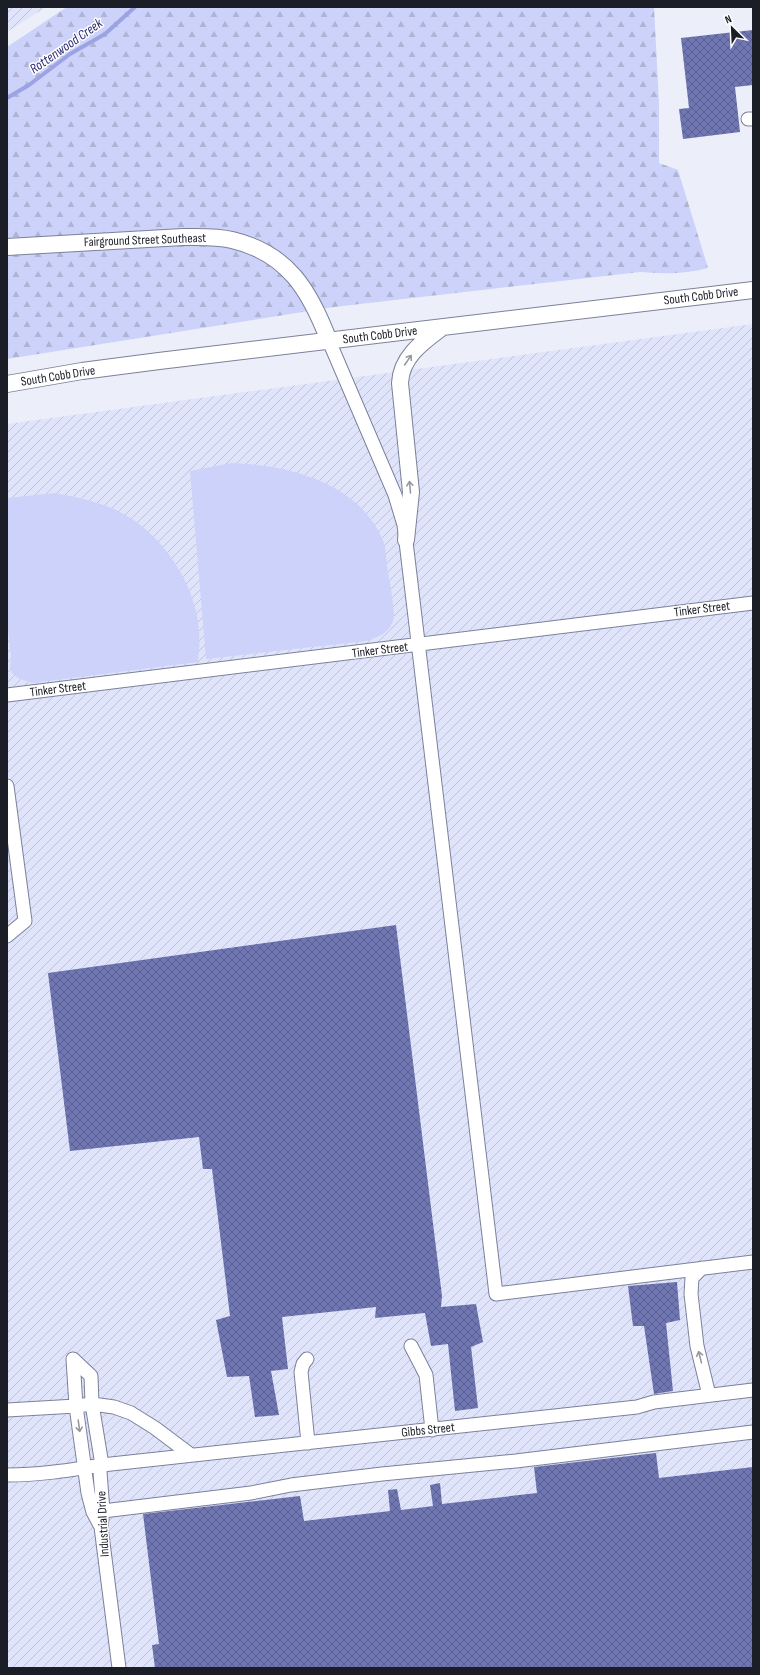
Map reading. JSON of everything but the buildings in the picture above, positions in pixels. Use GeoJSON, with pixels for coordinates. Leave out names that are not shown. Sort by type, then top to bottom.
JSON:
{"type":"FeatureCollection","features":[{"type":"Feature","properties":{"kind":"main road","name":"Fairground Street Southeast"},"geometry":{"type":"LineString","coordinates":[[7,247],[183,237],[207,237],[232,240],[250,245],[268,254],[293,273],[313,303],[329,341]]}},
{"type":"Feature","properties":{"kind":"main road","name":"South Cobb Drive"},"geometry":{"type":"LineString","coordinates":[[7,384],[152,362],[753,290]]}},
{"type":"Feature","properties":{"kind":"main road"},"geometry":{"type":"LineString","coordinates":[[406,540],[411,492],[400,374],[408,358],[416,349],[442,328]]}},
{"type":"Feature","properties":{"kind":"street"},"geometry":{"type":"LineString","coordinates":[[329,341],[395,495],[400,510],[406,540],[496,1294],[753,1262]]}},
{"type":"Feature","properties":{"kind":"street","name":"Tinker Street"},"geometry":{"type":"LineString","coordinates":[[7,695],[753,603]]}},
{"type":"Feature","properties":{"kind":"street"},"geometry":{"type":"LineString","coordinates":[[7,786],[13,869],[25,921],[7,936]]}},
{"type":"Feature","properties":{"kind":"street"},"geometry":{"type":"LineString","coordinates":[[702,1268],[692,1278],[691,1294],[697,1346],[709,1395]]}},
{"type":"Feature","properties":{"kind":"street"},"geometry":{"type":"LineString","coordinates":[[410,1346],[426,1375],[432,1430]]}},
{"type":"Feature","properties":{"kind":"street","name":"Industrial Drive"},"geometry":{"type":"LineString","coordinates":[[76,1406],[73,1359],[91,1376],[92,1404],[102,1464],[100,1472],[103,1511],[101,1527],[119,1668]]}},
{"type":"Feature","properties":{"kind":"street"},"geometry":{"type":"LineString","coordinates":[[308,1359],[303,1364],[301,1372],[308,1443]]}},
{"type":"Feature","properties":{"kind":"street","name":"Gibbs Street"},"geometry":{"type":"LineString","coordinates":[[7,1475],[31,1475],[61,1472],[102,1464],[637,1407],[654,1402],[753,1390]]}},
{"type":"Feature","properties":{"kind":"street"},"geometry":{"type":"LineString","coordinates":[[7,1410],[92,1404],[114,1407],[131,1413],[155,1428],[191,1455]]}},
{"type":"Feature","properties":{"kind":"street"},"geometry":{"type":"LineString","coordinates":[[76,1406],[84,1468],[93,1512],[101,1527]]}},
{"type":"Feature","properties":{"kind":"street"},"geometry":{"type":"LineString","coordinates":[[103,1511],[251,1493],[291,1485],[753,1432]]}},
{"type":"Feature","properties":{"kind":"shaded area"},"geometry":{"type":"Polygon","coordinates":[[[7,7],[46,7],[7,32],[7,7]]]}},
{"type":"Feature","properties":{"kind":"shaded area"},"geometry":{"type":"Polygon","coordinates":[[[753,324],[753,1668],[7,1668],[7,424],[753,324]]]}},
{"type":"Feature","properties":{"kind":"green space"},"geometry":{"type":"Polygon","coordinates":[[[67,7],[654,7],[659,104],[659,163],[678,170],[708,268],[674,273],[640,272],[334,307],[7,359],[7,47],[67,7]]]}},
{"type":"Feature","properties":{"kind":"green space"},"geometry":{"type":"Polygon","coordinates":[[[232,463],[277,468],[299,473],[321,481],[341,492],[359,505],[373,522],[385,546],[394,616],[391,626],[384,633],[376,638],[366,641],[206,659],[190,471],[232,463]]]}},
{"type":"Feature","properties":{"kind":"green space"},"geometry":{"type":"Polygon","coordinates":[[[55,493],[114,509],[130,518],[160,543],[183,576],[191,594],[199,631],[198,662],[32,683],[18,678],[13,674],[10,669],[11,656],[7,622],[7,498],[55,493]]]}},
{"type":"Feature","properties":{"kind":"waterway","name":"Rottenwood Creek"},"geometry":{"type":"LineString","coordinates":[[7,98],[29,85],[70,54],[105,34],[135,7]]}}]}
